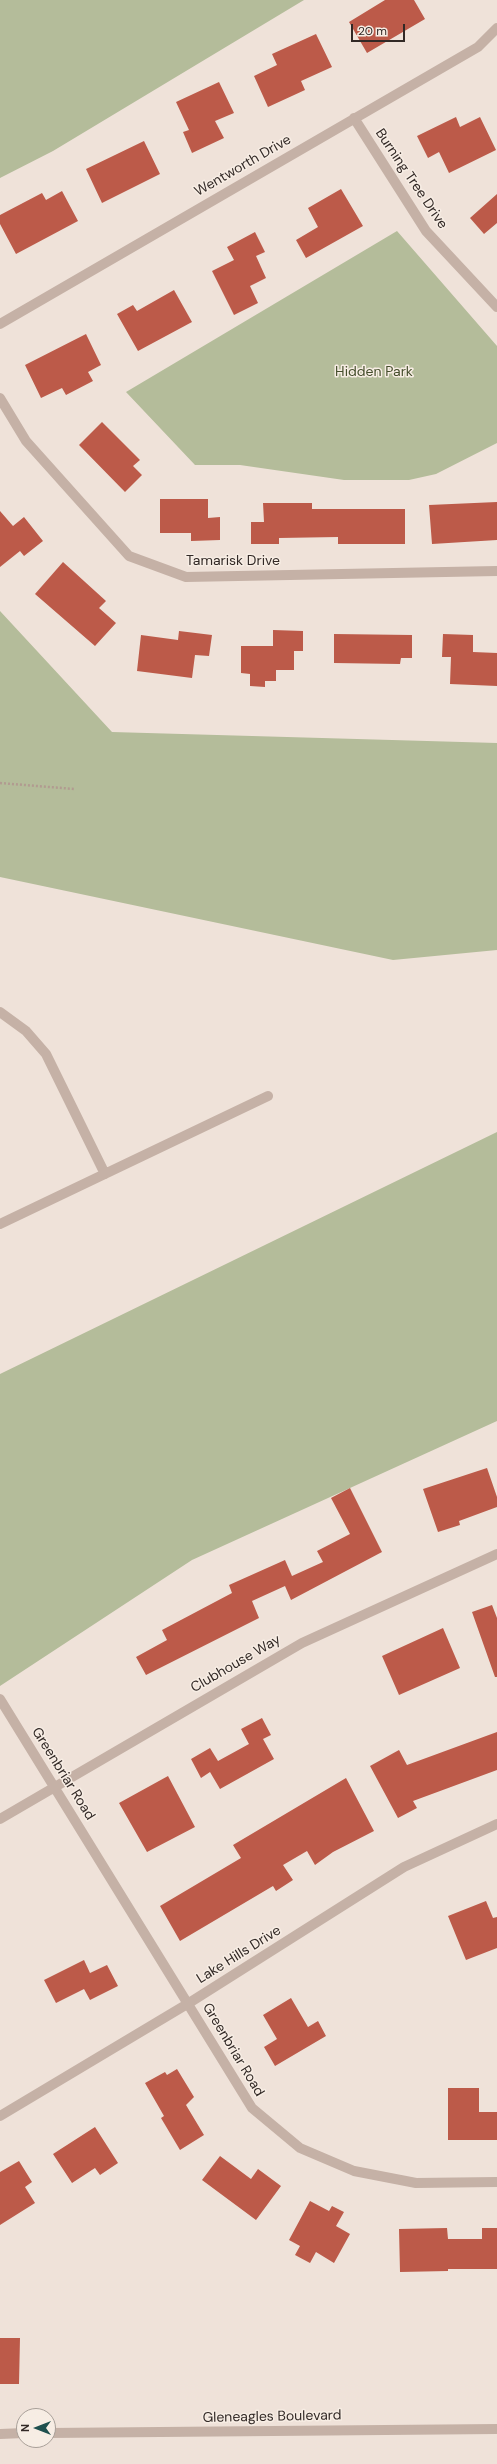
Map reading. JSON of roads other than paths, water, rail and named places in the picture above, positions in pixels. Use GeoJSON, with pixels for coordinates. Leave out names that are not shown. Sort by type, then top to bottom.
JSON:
{"type":"FeatureCollection","features":[{"type":"Feature","properties":{"kind":"street","name":"Wentworth Drive"},"geometry":{"type":"LineString","coordinates":[[0,324],[478,47],[497,28]]}},
{"type":"Feature","properties":{"kind":"street","name":"Burning Tree Drive"},"geometry":{"type":"LineString","coordinates":[[354,118],[426,231],[497,307]]}},
{"type":"Feature","properties":{"kind":"street","name":"Tamarisk Drive"},"geometry":{"type":"LineString","coordinates":[[0,398],[26,441],[129,556],[186,577],[497,571]]}},
{"type":"Feature","properties":{"kind":"street"},"geometry":{"type":"LineString","coordinates":[[0,1012],[26,1031],[46,1054],[105,1174]]}},
{"type":"Feature","properties":{"kind":"street"},"geometry":{"type":"LineString","coordinates":[[0,1224],[268,1096]]}},
{"type":"Feature","properties":{"kind":"street","name":"Clubhouse Way"},"geometry":{"type":"LineString","coordinates":[[0,1819],[302,1642],[497,1554]]}},
{"type":"Feature","properties":{"kind":"street","name":"Greenbriar Road"},"geometry":{"type":"LineString","coordinates":[[0,1699],[189,2003],[252,2108],[300,2148],[354,2171],[416,2183],[497,2182]]}},
{"type":"Feature","properties":{"kind":"street","name":"Lake Hills Drive"},"geometry":{"type":"LineString","coordinates":[[0,2116],[189,2003],[404,1867],[497,1824]]}},
{"type":"Feature","properties":{"kind":"street","name":"Gleneagles Boulevard"},"geometry":{"type":"LineString","coordinates":[[56,2433],[497,2429]]}},
{"type":"Feature","properties":{"kind":"street"},"geometry":{"type":"LineString","coordinates":[[0,2434],[16,2433]]}},
{"type":"Feature","properties":{"kind":"park label","name":"Hidden Park"},"geometry":{"type":"Point","coordinates":[374,372]}}]}
